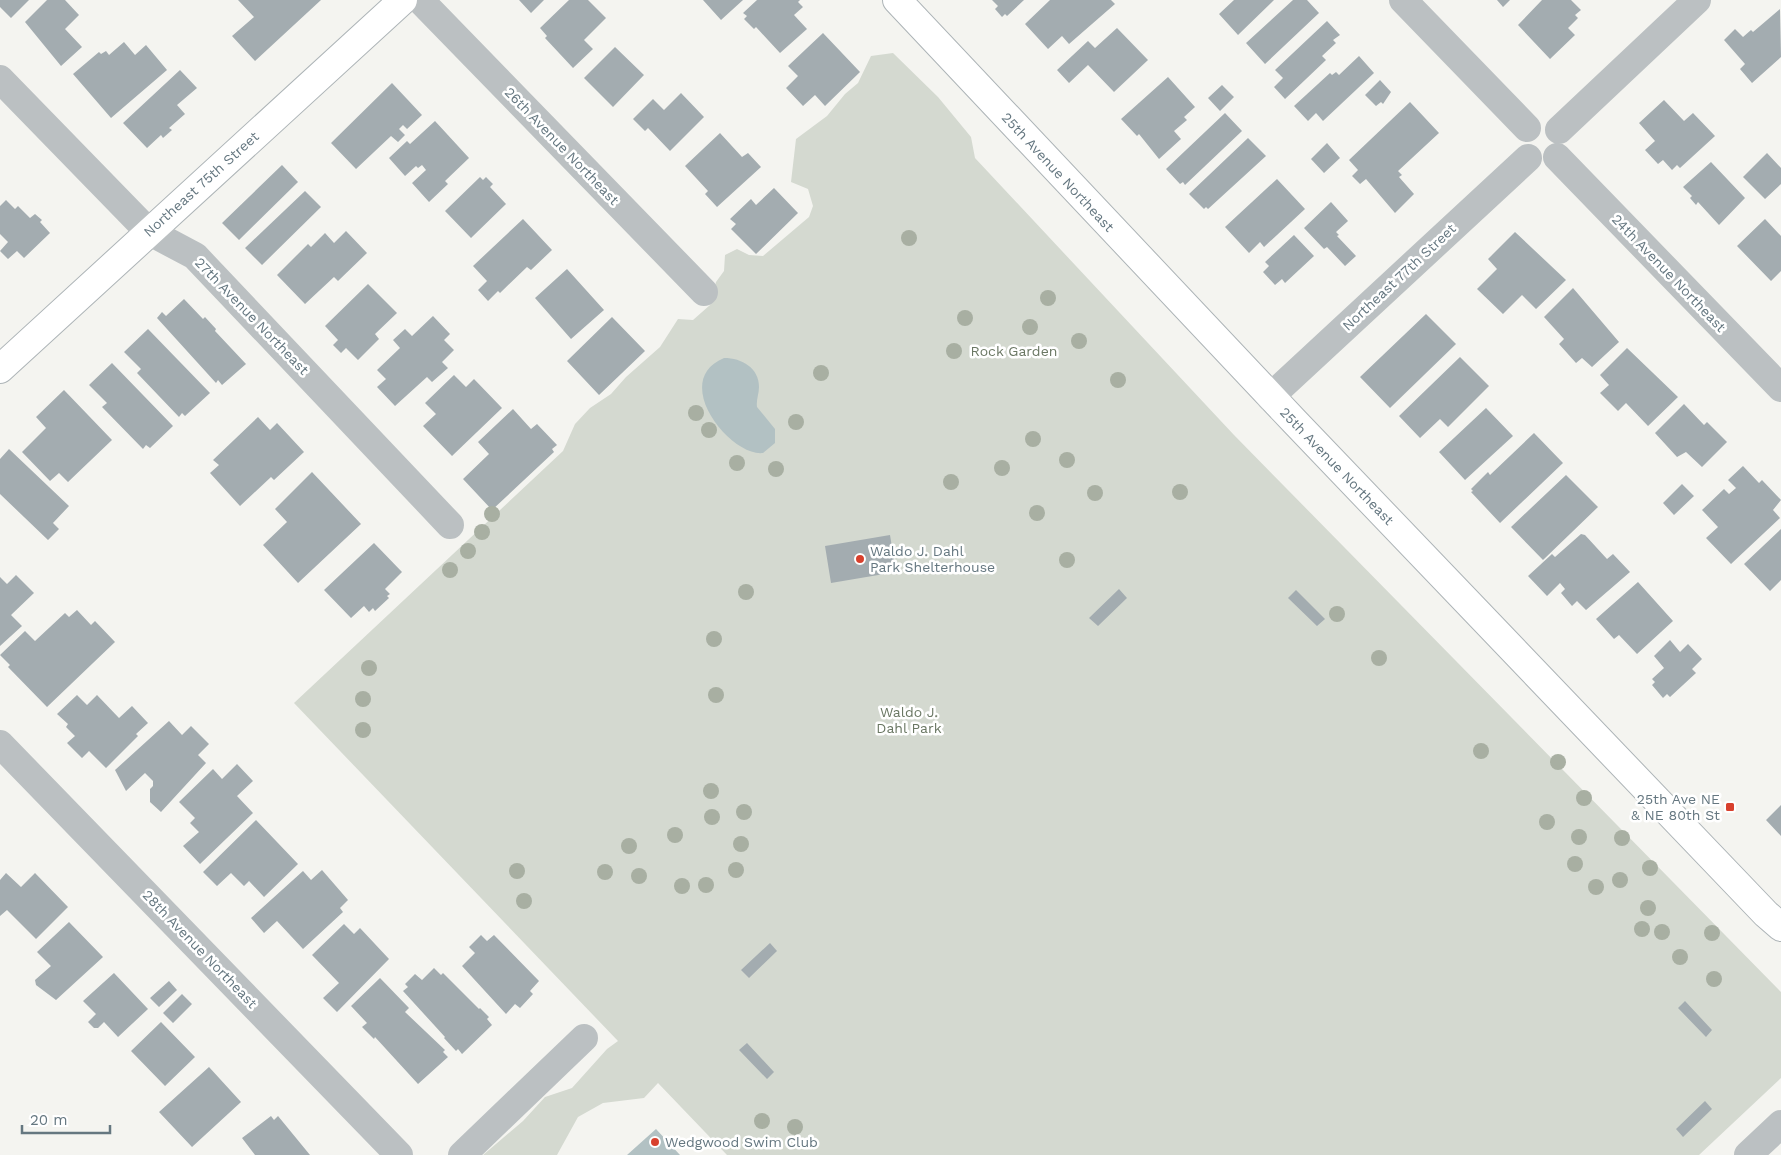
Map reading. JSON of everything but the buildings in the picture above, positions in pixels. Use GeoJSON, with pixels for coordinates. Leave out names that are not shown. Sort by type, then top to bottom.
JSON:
{"type":"FeatureCollection","features":[{"type":"Feature","properties":{"kind":"main road","name":"Northeast 75th Street"},"geometry":{"type":"LineString","coordinates":[[0,369],[148,231],[403,0]]}},
{"type":"Feature","properties":{"kind":"main road","name":"25th Avenue Northeast"},"geometry":{"type":"LineString","coordinates":[[897,0],[1270,397],[1680,825],[1781,927]]}},
{"type":"Feature","properties":{"kind":"street","name":"26th Avenue Northeast"},"geometry":{"type":"LineString","coordinates":[[420,0],[704,292]]}},
{"type":"Feature","properties":{"kind":"street"},"geometry":{"type":"LineString","coordinates":[[1403,0],[1527,128]]}},
{"type":"Feature","properties":{"kind":"street"},"geometry":{"type":"LineString","coordinates":[[1559,130],[1697,0]]}},
{"type":"Feature","properties":{"kind":"street","name":"27th Avenue Northeast"},"geometry":{"type":"LineString","coordinates":[[0,79],[148,231],[195,256],[450,524]]}},
{"type":"Feature","properties":{"kind":"street"},"geometry":{"type":"LineString","coordinates":[[1546,122],[1559,130],[1563,146],[1558,157],[1543,164],[1536,163],[1528,158],[1522,147],[1521,140],[1527,128],[1533,124],[1546,122]]}},
{"type":"Feature","properties":{"kind":"street","name":"24th Avenue Northeast"},"geometry":{"type":"LineString","coordinates":[[1558,157],[1781,388]]}},
{"type":"Feature","properties":{"kind":"street","name":"Northeast 77th Street"},"geometry":{"type":"LineString","coordinates":[[1270,397],[1528,158]]}},
{"type":"Feature","properties":{"kind":"street","name":"28th Avenue Northeast"},"geometry":{"type":"LineString","coordinates":[[0,744],[400,1155]]}},
{"type":"Feature","properties":{"kind":"street"},"geometry":{"type":"LineString","coordinates":[[462,1155],[584,1038]]}},
{"type":"Feature","properties":{"kind":"street"},"geometry":{"type":"LineString","coordinates":[[1748,1155],[1781,1124]]}},
{"type":"Feature","properties":{"kind":"green space","name":"Waldo J. Dahl Park"},"geometry":{"type":"Polygon","coordinates":[[[893,53],[938,97],[971,137],[975,158],[1234,435],[1781,992],[1781,1078],[1699,1155],[727,1155],[658,1083],[644,1098],[603,1103],[578,1117],[557,1155],[483,1155],[523,1121],[545,1097],[572,1088],[607,1049],[618,1041],[294,703],[563,451],[575,424],[590,408],[611,394],[626,377],[660,347],[678,319],[693,320],[710,305],[716,282],[724,271],[725,255],[737,249],[749,255],[763,256],[809,217],[813,206],[808,189],[791,182],[796,139],[827,116],[845,94],[858,83],[871,56],[893,53]]]}},
{"type":"Feature","properties":{"kind":"shaded area"},"geometry":{"type":"Polygon","coordinates":[[[724,358],[743,362],[753,369],[756,374],[759,387],[757,407],[775,429],[775,443],[763,453],[750,451],[736,443],[722,431],[711,416],[704,399],[702,383],[709,369],[724,358]]]}},
{"type":"Feature","properties":{"kind":"shaded area","name":"Wedgwood Swim Club"},"geometry":{"type":"Polygon","coordinates":[[[656,1129],[680,1155],[627,1155],[656,1129]]]}},
{"type":"Feature","properties":{"kind":"place","name":"Waldo J. Dahl Park Shelterhouse"},"geometry":{"type":"Point","coordinates":[860,559]}},
{"type":"Feature","properties":{"kind":"place","name":"25th Ave NE & NE 80th St"},"geometry":{"type":"Point","coordinates":[1730,807]}},
{"type":"Feature","properties":{"kind":"place","name":"Wedgwood Swim Club"},"geometry":{"type":"Point","coordinates":[655,1142]}},
{"type":"Feature","properties":{"kind":"park label","name":"Rock Garden"},"geometry":{"type":"Point","coordinates":[1014,351]}}]}
